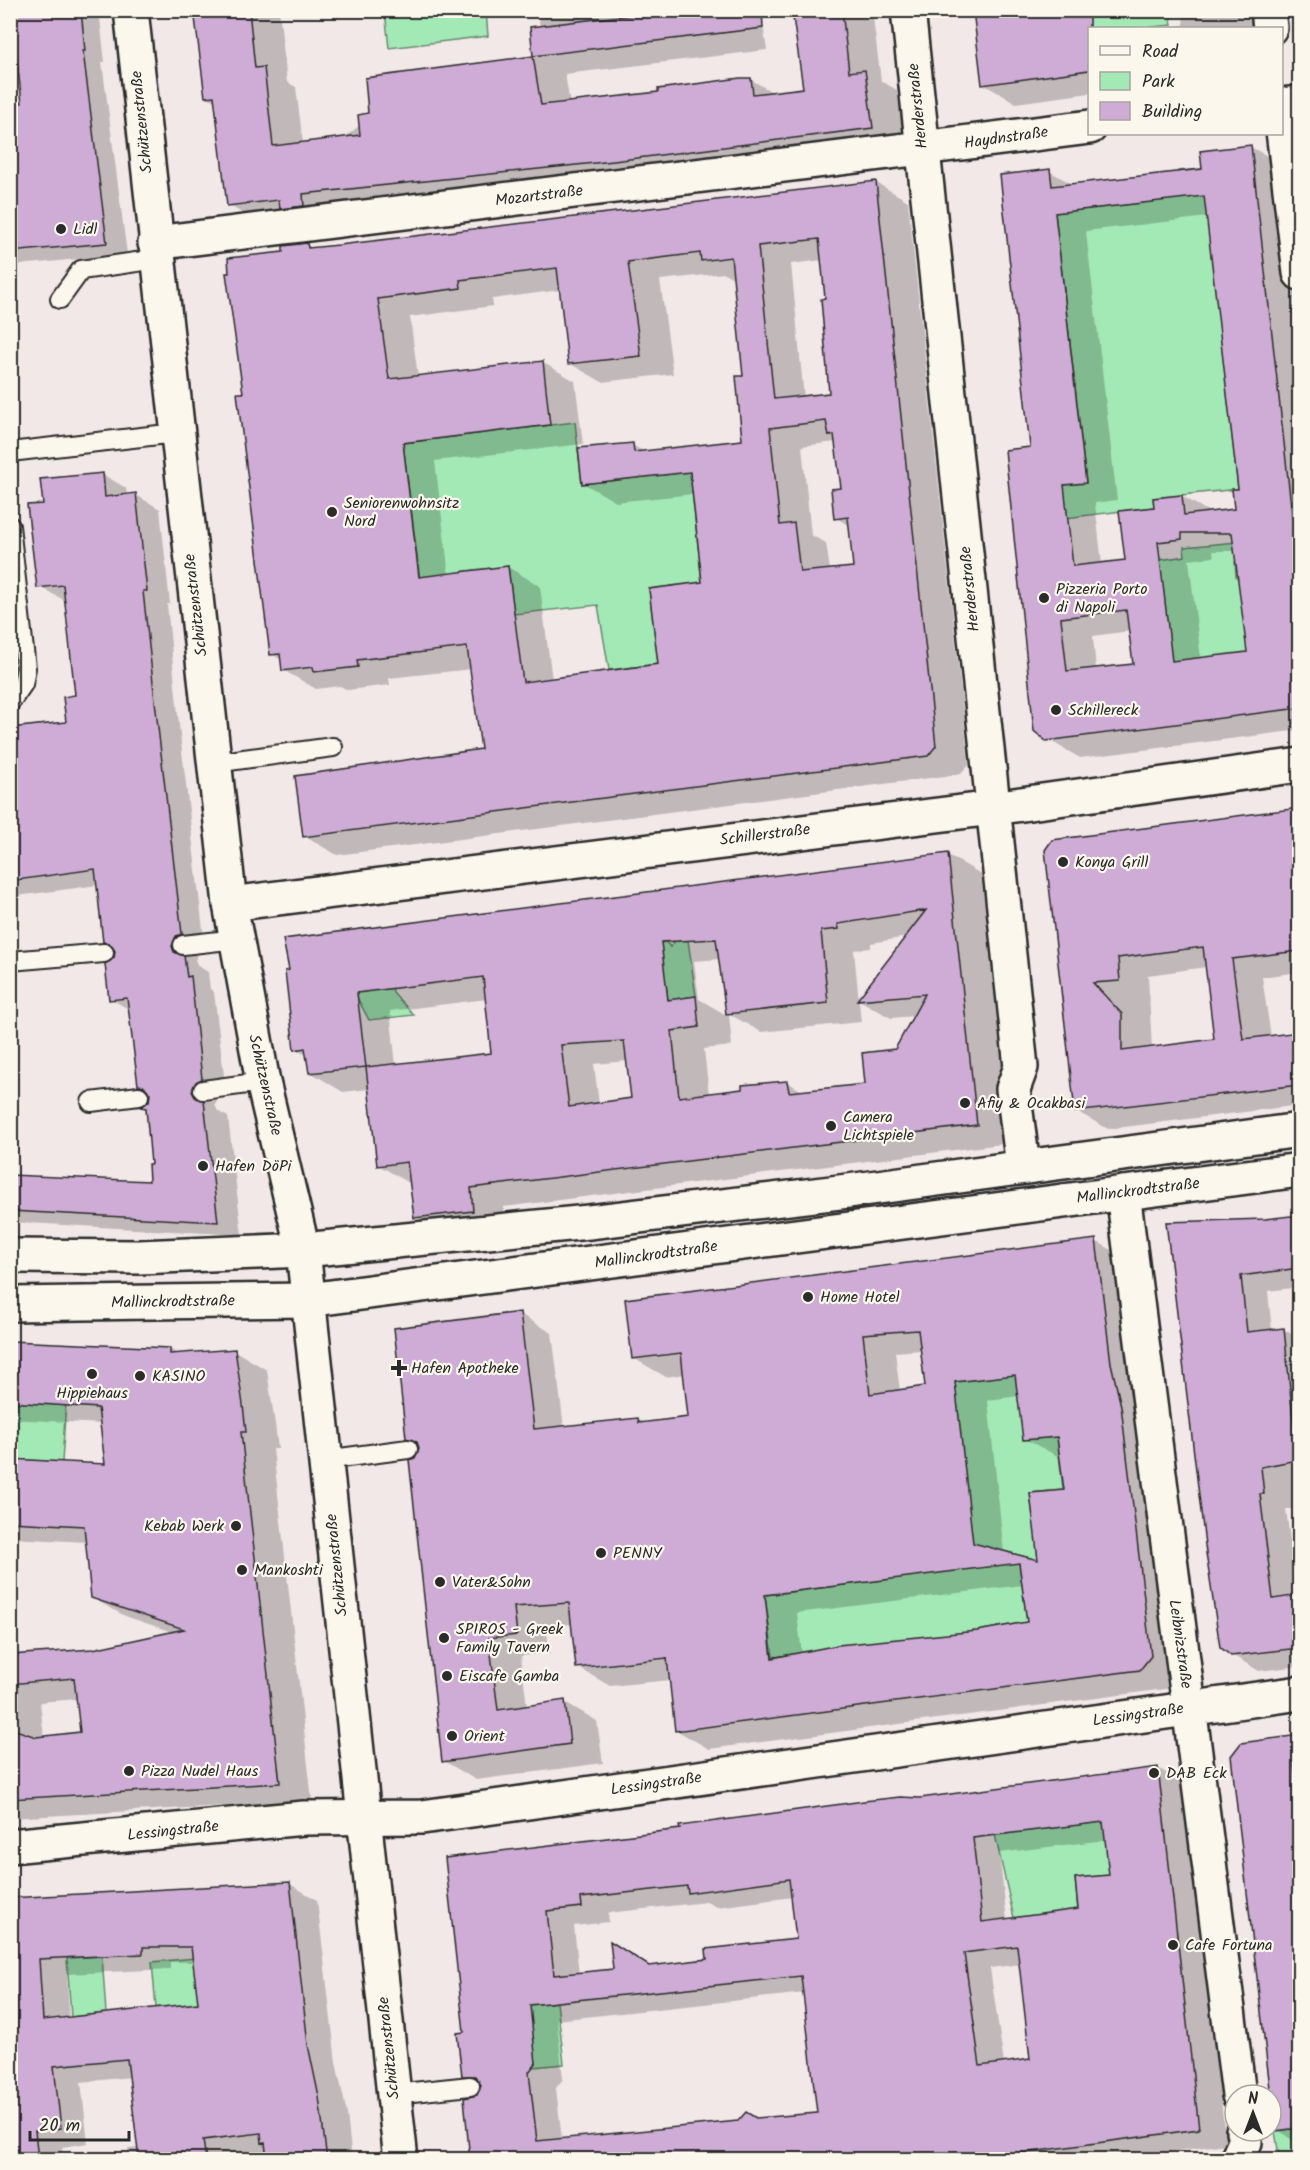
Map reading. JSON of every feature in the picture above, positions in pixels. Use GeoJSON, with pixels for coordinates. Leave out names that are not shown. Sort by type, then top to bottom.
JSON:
{"type":"FeatureCollection","features":[{"type":"Feature","properties":{"kind":"street","name":"Schützenstraße"},"geometry":{"type":"LineString","coordinates":[[130,10],[230,904],[263,1082],[303,1250],[401,2160]]}},
{"type":"Feature","properties":{"kind":"street","name":"Herderstraße"},"geometry":{"type":"LineString","coordinates":[[908,10],[1021,1067],[1013,1089],[1023,1166]]}},
{"type":"Feature","properties":{"kind":"street"},"geometry":{"type":"LineString","coordinates":[[1268,10],[1270,27]]}},
{"type":"Feature","properties":{"kind":"street"},"geometry":{"type":"LineString","coordinates":[[1283,105],[1299,103]]}},
{"type":"Feature","properties":{"kind":"street","name":"Haydnstraße"},"geometry":{"type":"LineString","coordinates":[[923,150],[1088,127]]}},
{"type":"Feature","properties":{"kind":"street"},"geometry":{"type":"LineString","coordinates":[[1283,135],[1299,273]]}},
{"type":"Feature","properties":{"kind":"street","name":"Mozartstraße"},"geometry":{"type":"LineString","coordinates":[[156,251],[923,150]]}},
{"type":"Feature","properties":{"kind":"street","name":"Schillerstraße"},"geometry":{"type":"LineString","coordinates":[[230,904],[993,808],[1299,765]]}},
{"type":"Feature","properties":{"kind":"street"},"geometry":{"type":"LineString","coordinates":[[10,1256],[139,1257],[303,1250],[609,1220],[1299,1130]]}},
{"type":"Feature","properties":{"kind":"street","name":"Mallinckrodtstraße"},"geometry":{"type":"LineString","coordinates":[[10,1304],[308,1300],[1299,1170]]}},
{"type":"Feature","properties":{"kind":"street","name":"Leibnizstraße"},"geometry":{"type":"LineString","coordinates":[[1124,1193],[1237,2083]]}},
{"type":"Feature","properties":{"kind":"street","name":"Lessingstraße"},"geometry":{"type":"LineString","coordinates":[[10,1846],[304,1818],[422,1817],[1299,1693]]}},
{"type":"Feature","properties":{"kind":"street"},"geometry":{"type":"LineString","coordinates":[[1237,2160],[1245,2143]]}},
{"type":"Feature","properties":{"kind":"lane"},"geometry":{"type":"LineString","coordinates":[[60,299],[81,270],[156,251]]}},
{"type":"Feature","properties":{"kind":"lane"},"geometry":{"type":"LineString","coordinates":[[10,452],[177,433]]}},
{"type":"Feature","properties":{"kind":"lane"},"geometry":{"type":"LineString","coordinates":[[10,526],[26,668],[23,684],[10,703]]}},
{"type":"Feature","properties":{"kind":"lane"},"geometry":{"type":"LineString","coordinates":[[214,763],[333,747]]}},
{"type":"Feature","properties":{"kind":"lane"},"geometry":{"type":"LineString","coordinates":[[183,945],[237,939]]}},
{"type":"Feature","properties":{"kind":"lane"},"geometry":{"type":"LineString","coordinates":[[10,961],[104,953]]}},
{"type":"Feature","properties":{"kind":"lane"},"geometry":{"type":"LineString","coordinates":[[203,1090],[263,1082]]}},
{"type":"Feature","properties":{"kind":"lane"},"geometry":{"type":"LineString","coordinates":[[91,1102],[139,1096]]}},
{"type":"Feature","properties":{"kind":"lane"},"geometry":{"type":"LineString","coordinates":[[325,1460],[408,1449]]}},
{"type":"Feature","properties":{"kind":"lane"},"geometry":{"type":"LineString","coordinates":[[394,2094],[470,2086]]}},
{"type":"Feature","properties":{"kind":"green space"},"geometry":{"type":"Polygon","coordinates":[[[385,11],[486,11],[488,36],[389,48],[385,11]]]}},
{"type":"Feature","properties":{"kind":"green space"},"geometry":{"type":"Polygon","coordinates":[[[1041,11],[1170,11],[1172,25],[1088,27],[1088,35],[1052,40],[1041,11]]]}},
{"type":"Feature","properties":{"kind":"green space"},"geometry":{"type":"Polygon","coordinates":[[[1202,169],[1238,489],[1153,498],[1154,507],[1066,518],[1063,485],[1086,482],[1052,186],[1079,210],[1181,198],[1178,171],[1202,169]]]}},
{"type":"Feature","properties":{"kind":"green space"},"geometry":{"type":"Polygon","coordinates":[[[575,422],[582,484],[690,472],[702,583],[649,589],[658,664],[609,670],[598,605],[514,614],[508,566],[465,571],[421,588],[403,443],[575,422]]]}},
{"type":"Feature","properties":{"kind":"green space"},"geometry":{"type":"Polygon","coordinates":[[[1237,542],[1239,561],[1235,562],[1236,577],[1241,577],[1266,663],[1172,668],[1160,560],[1185,556],[1184,547],[1237,542]]]}},
{"type":"Feature","properties":{"kind":"green space"},"geometry":{"type":"Polygon","coordinates":[[[688,940],[696,996],[668,1000],[666,983],[649,985],[642,946],[666,942],[670,947],[675,941],[688,940]]]}},
{"type":"Feature","properties":{"kind":"green space"},"geometry":{"type":"Polygon","coordinates":[[[392,980],[393,993],[414,1015],[369,1020],[350,984],[392,980]]]}},
{"type":"Feature","properties":{"kind":"green space"},"geometry":{"type":"Polygon","coordinates":[[[1056,1369],[1018,1397],[1024,1440],[1057,1437],[1063,1490],[1030,1493],[1033,1516],[1065,1513],[1072,1569],[1018,1555],[1027,1622],[977,1631],[773,1657],[765,1595],[890,1579],[964,1468],[955,1382],[1056,1369]]]}},
{"type":"Feature","properties":{"kind":"green space"},"geometry":{"type":"Polygon","coordinates":[[[10,1402],[66,1402],[62,1462],[11,1459],[10,1402]]]}},
{"type":"Feature","properties":{"kind":"green space"},"geometry":{"type":"Polygon","coordinates":[[[1101,1822],[1110,1827],[1109,1877],[1075,1879],[1078,1910],[1014,1918],[995,1835],[1101,1822]]]}},
{"type":"Feature","properties":{"kind":"green space"},"geometry":{"type":"Polygon","coordinates":[[[102,1956],[106,2013],[71,2017],[67,1958],[102,1956]]]}},
{"type":"Feature","properties":{"kind":"green space"},"geometry":{"type":"Polygon","coordinates":[[[195,1958],[204,2003],[156,2008],[152,1962],[195,1958]]]}},
{"type":"Feature","properties":{"kind":"green space"},"geometry":{"type":"Polygon","coordinates":[[[557,2002],[564,2064],[533,2067],[536,2063],[531,2040],[532,2026],[528,2023],[523,2005],[557,2002]]]}},
{"type":"Feature","properties":{"kind":"green space"},"geometry":{"type":"Polygon","coordinates":[[[1299,2128],[1299,2159],[1288,2159],[1287,2155],[1279,2156],[1277,2143],[1283,2143],[1283,2130],[1299,2128]]]}},
{"type":"Feature","properties":{"kind":"building"},"geometry":{"type":"Polygon","coordinates":[[[11,10],[81,10],[85,51],[83,51],[107,243],[10,252],[10,105],[22,103],[11,10]]]}},
{"type":"Feature","properties":{"kind":"building"},"geometry":{"type":"Polygon","coordinates":[[[194,10],[249,10],[255,68],[264,67],[273,146],[360,135],[358,115],[368,113],[365,78],[533,56],[541,105],[658,92],[658,89],[740,78],[751,78],[753,94],[803,88],[792,10],[842,10],[849,72],[865,70],[873,128],[614,161],[303,194],[304,206],[280,209],[279,200],[227,206],[214,96],[205,97],[194,10]]]}},
{"type":"Feature","properties":{"kind":"building"},"geometry":{"type":"Polygon","coordinates":[[[671,10],[762,10],[763,28],[533,56],[530,27],[671,10]]]}},
{"type":"Feature","properties":{"kind":"building"},"geometry":{"type":"Polygon","coordinates":[[[973,10],[1089,10],[1088,70],[982,85],[973,10]]]}},
{"type":"Feature","properties":{"kind":"building"},"geometry":{"type":"Polygon","coordinates":[[[1251,145],[1299,578],[1299,708],[1046,741],[1034,731],[1005,450],[1030,447],[1000,175],[1050,169],[1052,186],[1202,169],[1200,151],[1251,145]],[[1204,196],[1055,213],[1086,483],[1064,485],[1073,566],[1125,560],[1119,511],[1154,507],[1153,498],[1182,495],[1184,515],[1234,509],[1232,489],[1238,489],[1204,196]],[[1182,533],[1182,539],[1158,542],[1172,661],[1247,652],[1232,533],[1182,533]],[[1126,610],[1061,618],[1067,671],[1133,664],[1126,610]]]}},
{"type":"Feature","properties":{"kind":"building"},"geometry":{"type":"Polygon","coordinates":[[[876,181],[936,746],[928,756],[303,837],[295,776],[481,749],[467,647],[357,660],[358,667],[314,672],[313,667],[282,671],[280,654],[270,655],[237,393],[243,393],[226,273],[229,273],[228,258],[283,252],[283,246],[307,243],[308,248],[876,181]],[[819,239],[758,246],[774,399],[829,393],[821,299],[825,298],[819,239]],[[700,253],[628,262],[641,356],[568,364],[557,268],[460,280],[461,288],[378,299],[389,379],[543,361],[550,425],[403,443],[419,577],[508,566],[523,682],[658,664],[649,589],[702,582],[690,472],[582,484],[578,448],[633,443],[634,452],[742,440],[736,376],[743,376],[731,257],[701,261],[700,253]],[[826,421],[770,428],[780,525],[794,523],[800,572],[853,567],[848,517],[834,519],[831,489],[841,488],[834,435],[829,436],[826,421]]]}},
{"type":"Feature","properties":{"kind":"building"},"geometry":{"type":"Polygon","coordinates":[[[103,473],[105,497],[136,493],[147,591],[143,591],[182,934],[176,936],[172,946],[174,952],[184,956],[187,977],[191,976],[202,1079],[196,1082],[192,1091],[195,1097],[204,1101],[218,1222],[10,1211],[10,1175],[149,1181],[148,1164],[151,1164],[146,1108],[141,1107],[149,1101],[150,1094],[144,1086],[138,1085],[127,998],[109,1000],[105,964],[114,958],[115,951],[109,943],[103,942],[95,869],[10,881],[10,728],[66,722],[63,697],[75,695],[63,585],[37,588],[27,505],[43,504],[40,479],[103,473]]]}},
{"type":"Feature","properties":{"kind":"building"},"geometry":{"type":"Polygon","coordinates":[[[1299,808],[1299,951],[1232,959],[1243,1039],[1299,1032],[1299,1085],[1075,1112],[1045,850],[1052,840],[1299,808]],[[1203,947],[1118,958],[1120,981],[1093,983],[1122,1014],[1122,1051],[1214,1039],[1203,947]]]}},
{"type":"Feature","properties":{"kind":"building"},"geometry":{"type":"Polygon","coordinates":[[[948,853],[977,1125],[471,1188],[473,1211],[414,1218],[407,1162],[377,1166],[366,1067],[309,1073],[305,1048],[294,1050],[285,971],[289,970],[283,939],[948,853]],[[926,910],[838,924],[839,929],[821,931],[828,1003],[726,1014],[716,939],[661,942],[668,1000],[696,996],[699,1027],[672,1031],[679,1097],[742,1089],[742,1085],[787,1081],[789,1092],[865,1084],[862,1053],[895,1049],[925,994],[857,1000],[926,910]],[[483,977],[357,993],[366,1067],[491,1053],[483,977]],[[624,1041],[561,1045],[569,1107],[631,1098],[624,1041]]]}},
{"type":"Feature","properties":{"kind":"building"},"geometry":{"type":"Polygon","coordinates":[[[1299,1215],[1299,1268],[1241,1276],[1247,1332],[1284,1328],[1297,1460],[1261,1467],[1264,1494],[1260,1494],[1273,1599],[1299,1595],[1299,1648],[1231,1656],[1220,1647],[1206,1553],[1166,1222],[1265,1219],[1299,1215]]]}},
{"type":"Feature","properties":{"kind":"building"},"geometry":{"type":"Polygon","coordinates":[[[1096,1239],[1111,1363],[1121,1406],[1151,1656],[1140,1670],[675,1731],[667,1658],[576,1668],[569,1603],[514,1607],[517,1635],[489,1638],[498,1710],[565,1700],[570,1744],[442,1762],[409,1460],[415,1458],[419,1448],[417,1442],[406,1438],[394,1328],[520,1312],[534,1429],[638,1418],[639,1423],[688,1417],[681,1353],[632,1359],[625,1299],[1096,1239]],[[918,1330],[863,1334],[870,1394],[925,1386],[918,1330]],[[1015,1375],[955,1382],[973,1543],[1038,1560],[1030,1493],[1064,1490],[1057,1437],[1023,1440],[1015,1375]],[[1019,1563],[765,1595],[772,1658],[838,1645],[977,1631],[1027,1622],[1019,1563]]]}},
{"type":"Feature","properties":{"kind":"building"},"geometry":{"type":"Polygon","coordinates":[[[10,1341],[170,1348],[170,1354],[235,1349],[246,1432],[241,1432],[280,1783],[10,1799],[10,1728],[36,1737],[80,1732],[74,1678],[10,1684],[10,1655],[93,1649],[184,1629],[91,1598],[84,1526],[10,1522],[10,1459],[105,1464],[98,1408],[10,1402],[10,1341]]]}},
{"type":"Feature","properties":{"kind":"building"},"geometry":{"type":"Polygon","coordinates":[[[1299,1735],[1299,1764],[1294,1764],[1299,1817],[1299,2128],[1283,2130],[1283,2083],[1269,2083],[1231,1756],[1241,1743],[1299,1735]]]}},
{"type":"Feature","properties":{"kind":"building"},"geometry":{"type":"Polygon","coordinates":[[[1158,1767],[1199,2129],[973,2160],[470,2160],[464,2098],[477,2095],[481,2085],[475,2076],[462,2076],[457,2033],[464,2032],[445,1858],[680,1829],[679,1826],[864,1801],[900,1797],[920,1798],[1158,1767]],[[1103,1822],[973,1838],[982,1922],[1078,1909],[1075,1878],[1109,1875],[1103,1822]],[[789,1879],[688,1893],[687,1886],[581,1898],[582,1907],[547,1911],[554,1975],[613,1969],[610,1941],[649,1966],[707,1959],[706,1949],[796,1939],[789,1879]],[[1017,1946],[964,1953],[980,2066],[1030,2059],[1017,1946]],[[801,1976],[530,2005],[536,2063],[529,2072],[537,2141],[738,2121],[746,2112],[756,2118],[817,2113],[801,1976]]]}},
{"type":"Feature","properties":{"kind":"building"},"geometry":{"type":"Polygon","coordinates":[[[290,1882],[308,2045],[319,2097],[327,2160],[267,2160],[265,2142],[262,2143],[261,2133],[203,2140],[206,2160],[139,2160],[127,2059],[54,2066],[61,2128],[35,2131],[38,2160],[10,2160],[10,2039],[16,2039],[10,1962],[10,1898],[290,1882]],[[143,1947],[143,1954],[39,1959],[43,2020],[198,2003],[191,1947],[143,1947]]]}},
{"type":"Feature","properties":{"kind":"place","name":"Lidl"},"geometry":{"type":"Point","coordinates":[61,229]}},
{"type":"Feature","properties":{"kind":"place","name":"Seniorenwohnsitz Nord"},"geometry":{"type":"Point","coordinates":[332,512]}},
{"type":"Feature","properties":{"kind":"place","name":"Pizzeria Porto di Napoli"},"geometry":{"type":"Point","coordinates":[1044,598]}},
{"type":"Feature","properties":{"kind":"place","name":"Schillereck"},"geometry":{"type":"Point","coordinates":[1056,710]}},
{"type":"Feature","properties":{"kind":"place","name":"Konya Grill"},"geometry":{"type":"Point","coordinates":[1063,862]}},
{"type":"Feature","properties":{"kind":"place","name":"Afiy & Ocakbasi"},"geometry":{"type":"Point","coordinates":[965,1103]}},
{"type":"Feature","properties":{"kind":"place","name":"Camera Lichtspiele"},"geometry":{"type":"Point","coordinates":[831,1126]}},
{"type":"Feature","properties":{"kind":"place","name":"Hafen DöPi"},"geometry":{"type":"Point","coordinates":[203,1166]}},
{"type":"Feature","properties":{"kind":"place","name":"Home Hotel"},"geometry":{"type":"Point","coordinates":[808,1297]}},
{"type":"Feature","properties":{"kind":"place","name":"Hafen Apotheke"},"geometry":{"type":"Point","coordinates":[399,1368]}},
{"type":"Feature","properties":{"kind":"place","name":"Hippiehaus"},"geometry":{"type":"Point","coordinates":[92,1374]}},
{"type":"Feature","properties":{"kind":"place","name":"KASINO"},"geometry":{"type":"Point","coordinates":[140,1376]}},
{"type":"Feature","properties":{"kind":"place","name":"Kebab Werk"},"geometry":{"type":"Point","coordinates":[236,1526]}},
{"type":"Feature","properties":{"kind":"place","name":"PENNY"},"geometry":{"type":"Point","coordinates":[601,1553]}},
{"type":"Feature","properties":{"kind":"place","name":"Mankoshti"},"geometry":{"type":"Point","coordinates":[242,1570]}},
{"type":"Feature","properties":{"kind":"place","name":"Vater&Sohn"},"geometry":{"type":"Point","coordinates":[440,1582]}},
{"type":"Feature","properties":{"kind":"place","name":"SPIROS - Greek Family Tavern"},"geometry":{"type":"Point","coordinates":[444,1638]}},
{"type":"Feature","properties":{"kind":"place","name":"Eiscafe Gamba"},"geometry":{"type":"Point","coordinates":[447,1676]}},
{"type":"Feature","properties":{"kind":"place","name":"Orient"},"geometry":{"type":"Point","coordinates":[452,1736]}},
{"type":"Feature","properties":{"kind":"place","name":"Pizza Nudel Haus"},"geometry":{"type":"Point","coordinates":[129,1771]}},
{"type":"Feature","properties":{"kind":"place","name":"DAB Eck"},"geometry":{"type":"Point","coordinates":[1154,1773]}},
{"type":"Feature","properties":{"kind":"place","name":"Cafe Fortuna"},"geometry":{"type":"Point","coordinates":[1173,1945]}}]}
